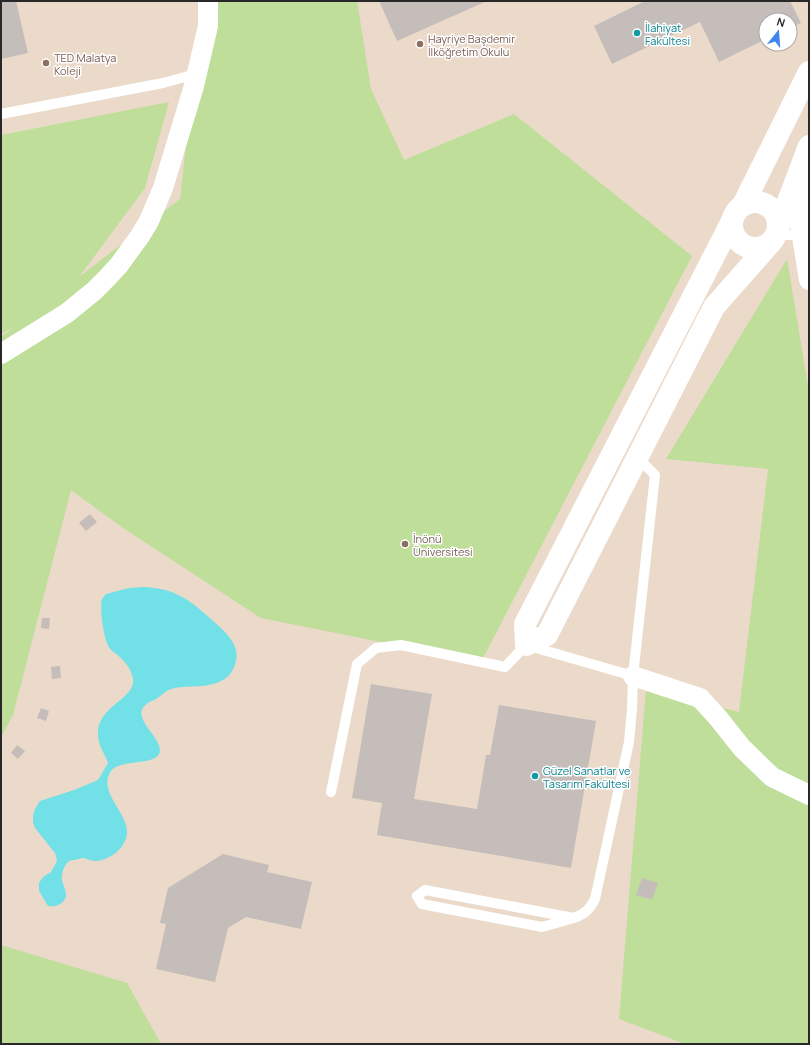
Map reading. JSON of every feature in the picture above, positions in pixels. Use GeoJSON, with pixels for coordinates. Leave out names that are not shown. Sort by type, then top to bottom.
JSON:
{"type":"FeatureCollection","features":[{"type":"Feature","properties":{"kind":"main road"},"geometry":{"type":"LineString","coordinates":[[809,72],[738,213],[525,624],[526,645],[547,635],[714,307],[776,234],[778,222],[776,215],[768,205],[749,202],[738,213],[732,228],[738,240],[748,247],[755,248],[762,247],[768,244],[776,234],[809,146]]}},
{"type":"Feature","properties":{"kind":"street"},"geometry":{"type":"LineString","coordinates":[[1,354],[67,313],[81,302],[107,278],[130,251],[149,221],[163,188],[194,86],[208,26],[208,1]]}},
{"type":"Feature","properties":{"kind":"street"},"geometry":{"type":"LineString","coordinates":[[800,170],[799,218],[805,233],[809,280]]}},
{"type":"Feature","properties":{"kind":"street"},"geometry":{"type":"LineString","coordinates":[[633,676],[700,698],[742,748],[772,777],[809,795]]}},
{"type":"Feature","properties":{"kind":"lane"},"geometry":{"type":"LineString","coordinates":[[1,114],[162,83],[196,74]]}},
{"type":"Feature","properties":{"kind":"lane"},"geometry":{"type":"LineString","coordinates":[[776,234],[805,233]]}},
{"type":"Feature","properties":{"kind":"lane"},"geometry":{"type":"LineString","coordinates":[[574,918],[425,890],[416,896],[422,904],[542,927],[574,918],[581,916],[592,906],[595,899],[629,742],[633,676],[655,475],[638,458]]}},
{"type":"Feature","properties":{"kind":"lane"},"geometry":{"type":"LineString","coordinates":[[331,792],[357,664],[376,648],[400,645],[505,667],[526,645],[633,676]]}},
{"type":"Feature","properties":{"kind":"shaded area","name":"İnönü Üniversitesi"},"geometry":{"type":"Polygon","coordinates":[[[1,1],[809,1],[809,1044],[1,1044],[1,1]]]}},
{"type":"Feature","properties":{"kind":"green space"},"geometry":{"type":"Polygon","coordinates":[[[202,1],[357,1],[371,89],[404,160],[514,114],[692,256],[481,662],[261,618],[123,528],[71,490],[13,715],[1,737],[1,337],[14,327],[1,334],[1,135],[169,102],[145,188],[79,277],[180,199],[202,1]]]}},
{"type":"Feature","properties":{"kind":"green space"},"geometry":{"type":"Polygon","coordinates":[[[787,259],[809,392],[809,1044],[685,1044],[619,1019],[646,689],[739,712],[768,469],[666,459],[787,259]]]}},
{"type":"Feature","properties":{"kind":"green space"},"geometry":{"type":"Polygon","coordinates":[[[1,945],[127,983],[161,1044],[1,1044],[1,945]]]}},
{"type":"Feature","properties":{"kind":"water"},"geometry":{"type":"Polygon","coordinates":[[[143,587],[164,590],[181,596],[189,601],[229,636],[236,649],[236,663],[232,671],[221,681],[208,685],[171,689],[149,702],[143,708],[141,714],[143,720],[159,744],[160,750],[158,755],[154,759],[147,761],[116,767],[111,771],[108,779],[110,794],[126,825],[127,833],[124,844],[112,856],[101,860],[94,861],[84,858],[69,861],[64,867],[62,875],[66,897],[58,905],[48,906],[39,891],[39,883],[43,877],[51,872],[57,860],[55,853],[35,828],[33,815],[40,801],[74,790],[98,780],[108,763],[99,742],[99,725],[109,710],[129,692],[133,685],[133,678],[126,664],[111,650],[107,643],[101,603],[106,594],[129,588],[143,587]]]}},
{"type":"Feature","properties":{"kind":"building"},"geometry":{"type":"Polygon","coordinates":[[[1,1],[16,1],[28,53],[1,59],[1,1]]]}},
{"type":"Feature","properties":{"kind":"building"},"geometry":{"type":"Polygon","coordinates":[[[379,1],[487,1],[397,41],[379,1]]]}},
{"type":"Feature","properties":{"kind":"building","name":"İlahiyat Fakültesi"},"geometry":{"type":"Polygon","coordinates":[[[645,1],[790,1],[796,12],[758,12],[758,43],[719,62],[700,22],[612,64],[594,26],[645,1]]]}},
{"type":"Feature","properties":{"kind":"building","name":"İlahiyat Fakültesi"},"geometry":{"type":"Polygon","coordinates":[[[798,17],[801,23],[798,24],[798,17]]]}},
{"type":"Feature","properties":{"kind":"building"},"geometry":{"type":"Polygon","coordinates":[[[90,514],[97,522],[86,531],[79,523],[90,514]]]}},
{"type":"Feature","properties":{"kind":"building"},"geometry":{"type":"Polygon","coordinates":[[[42,618],[50,618],[49,629],[41,628],[42,618]]]}},
{"type":"Feature","properties":{"kind":"building"},"geometry":{"type":"Polygon","coordinates":[[[60,666],[61,678],[52,679],[51,667],[60,666]]]}},
{"type":"Feature","properties":{"kind":"building","name":"Güzel Sanatlar ve Tasarım Fakültesi"},"geometry":{"type":"Polygon","coordinates":[[[371,684],[432,694],[414,799],[477,809],[486,755],[490,755],[499,705],[596,721],[571,868],[377,835],[382,803],[352,798],[371,684]]]}},
{"type":"Feature","properties":{"kind":"building"},"geometry":{"type":"Polygon","coordinates":[[[41,708],[49,711],[46,721],[37,718],[41,708]]]}},
{"type":"Feature","properties":{"kind":"building"},"geometry":{"type":"Polygon","coordinates":[[[17,745],[25,751],[18,759],[11,753],[17,745]]]}},
{"type":"Feature","properties":{"kind":"building"},"geometry":{"type":"Polygon","coordinates":[[[223,854],[269,865],[267,872],[312,882],[301,929],[246,917],[228,928],[215,982],[156,969],[166,924],[160,923],[168,888],[223,854]]]}},
{"type":"Feature","properties":{"kind":"building"},"geometry":{"type":"Polygon","coordinates":[[[642,878],[658,883],[652,900],[636,895],[642,878]]]}},
{"type":"Feature","properties":{"kind":"place","name":"İlahiyat Fakültesi"},"geometry":{"type":"Point","coordinates":[637,33]}},
{"type":"Feature","properties":{"kind":"place","name":"Hayriye Başdemir İlköğretim Okulu"},"geometry":{"type":"Point","coordinates":[420,44]}},
{"type":"Feature","properties":{"kind":"place","name":"TED Malatya Koleji"},"geometry":{"type":"Point","coordinates":[46,63]}},
{"type":"Feature","properties":{"kind":"place","name":"İnönü Üniversitesi"},"geometry":{"type":"Point","coordinates":[405,544]}},
{"type":"Feature","properties":{"kind":"place","name":"Güzel Sanatlar ve Tasarım Fakültesi"},"geometry":{"type":"Point","coordinates":[535,776]}}]}
